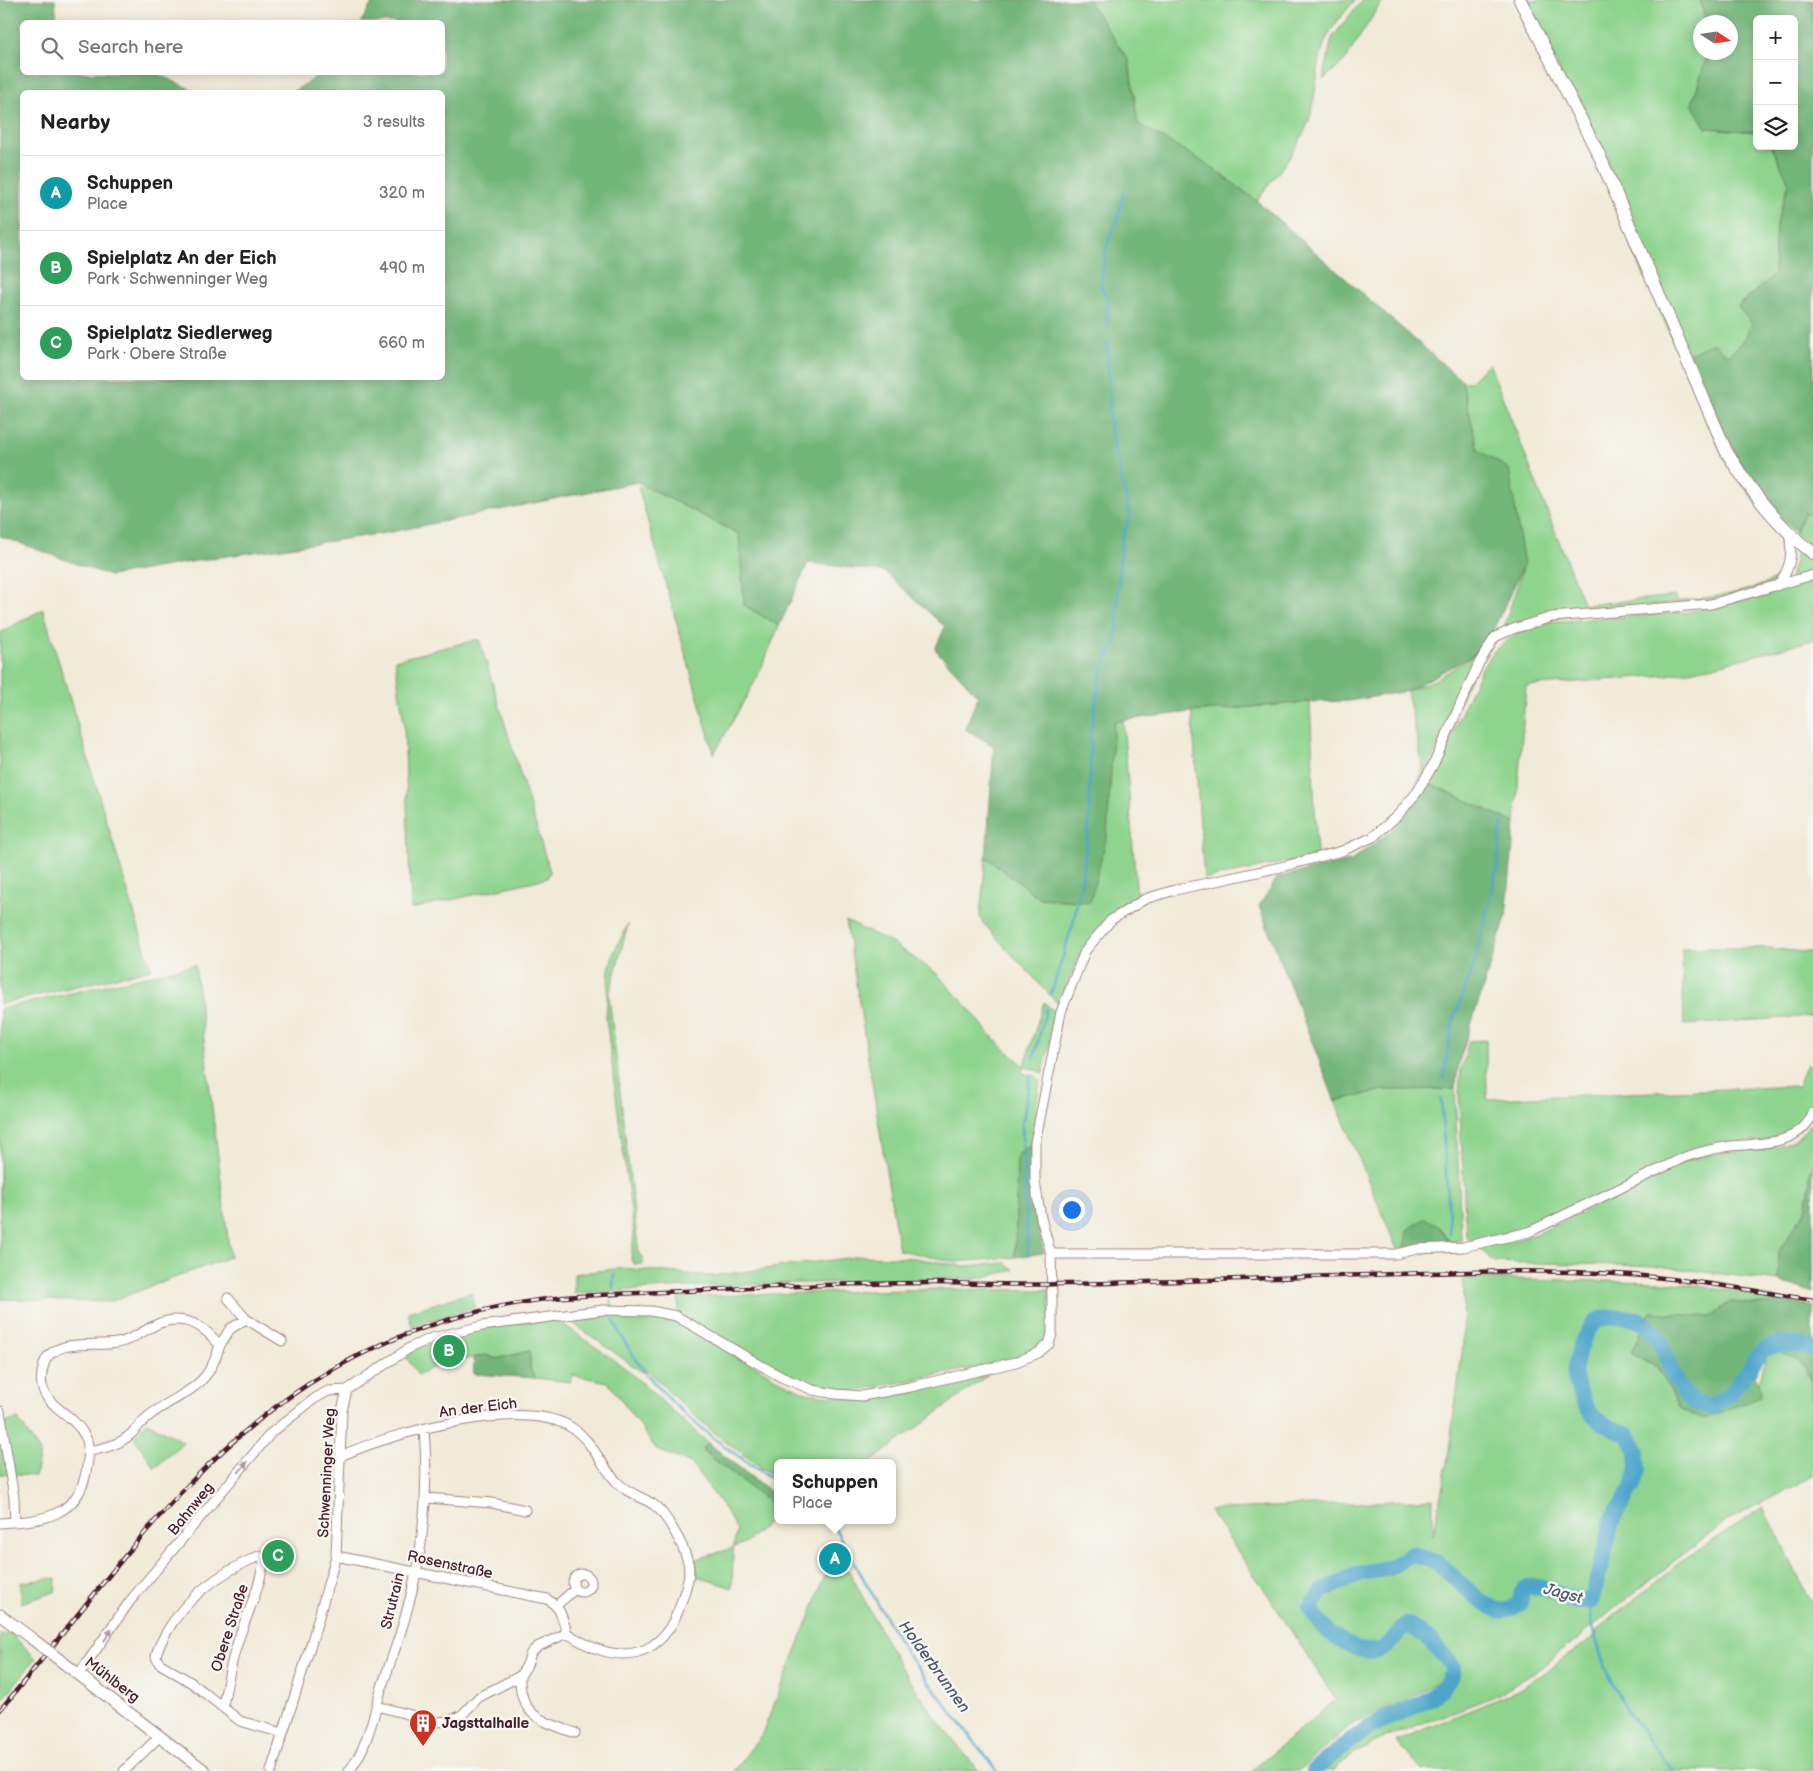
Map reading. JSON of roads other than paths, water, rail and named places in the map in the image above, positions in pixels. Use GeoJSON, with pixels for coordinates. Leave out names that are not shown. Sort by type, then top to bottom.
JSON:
{"type":"FeatureCollection","features":[{"type":"Feature","properties":{"kind":"main road"},"geometry":{"type":"LineString","coordinates":[[1520,0],[1600,157],[1726,450],[1742,478],[1789,533],[1813,553]]}},
{"type":"Feature","properties":{"kind":"street"},"geometry":{"type":"LineString","coordinates":[[1776,586],[1789,566],[1792,553],[1789,533]]}},
{"type":"Feature","properties":{"kind":"street","name":"Schwenninger Weg"},"geometry":{"type":"LineString","coordinates":[[271,1771],[312,1641],[336,1556],[342,1411],[347,1390],[411,1347],[432,1338],[482,1326],[603,1310],[651,1311],[676,1316],[781,1378],[812,1390],[862,1396],[956,1377],[1016,1362],[1044,1349],[1049,1344],[1052,1334],[1051,1254],[1041,1218],[1037,1191],[1035,1143],[1061,1012],[1084,951],[1112,920],[1145,900],[1175,890],[1323,856],[1359,844],[1372,836],[1398,815],[1418,791],[1434,763],[1479,663],[1496,637],[1536,620],[1711,604],[1813,575]]}},
{"type":"Feature","properties":{"kind":"street"},"geometry":{"type":"LineString","coordinates":[[1051,1254],[1396,1254],[1418,1249],[1463,1247],[1504,1239],[1545,1226],[1685,1157],[1702,1151],[1769,1143],[1786,1138],[1802,1130],[1813,1113]]}},
{"type":"Feature","properties":{"kind":"street"},"geometry":{"type":"LineString","coordinates":[[228,1298],[246,1319],[282,1341]]}},
{"type":"Feature","properties":{"kind":"street"},"geometry":{"type":"LineString","coordinates":[[89,1451],[118,1443],[130,1435],[148,1416],[189,1393],[214,1365],[220,1345],[230,1329],[246,1319]]}},
{"type":"Feature","properties":{"kind":"street"},"geometry":{"type":"LineString","coordinates":[[0,1523],[29,1522],[67,1509],[79,1493],[87,1473],[89,1451],[86,1436],[67,1414],[52,1405],[42,1390],[41,1374],[45,1360],[58,1349],[73,1346],[119,1343],[148,1329],[174,1320],[192,1322],[206,1329],[220,1345]]}},
{"type":"Feature","properties":{"kind":"street","name":"Bahnweg"},"geometry":{"type":"LineString","coordinates":[[79,1674],[130,1601],[271,1433],[314,1399],[328,1391],[347,1390]]}},
{"type":"Feature","properties":{"kind":"street"},"geometry":{"type":"LineString","coordinates":[[0,1411],[14,1498],[15,1522]]}},
{"type":"Feature","properties":{"kind":"street","name":"An der Eich"},"geometry":{"type":"LineString","coordinates":[[341,1456],[361,1447],[424,1429],[512,1415],[556,1421],[569,1426],[585,1438],[616,1481],[629,1492],[654,1505],[664,1517],[687,1559],[690,1571],[679,1609],[671,1628],[661,1641],[636,1653],[623,1655],[605,1652],[579,1642],[567,1633]]}},
{"type":"Feature","properties":{"kind":"street","name":"Strutrain"},"geometry":{"type":"LineString","coordinates":[[349,1771],[360,1755],[406,1615],[426,1498],[427,1463],[424,1429]]}},
{"type":"Feature","properties":{"kind":"street"},"geometry":{"type":"LineString","coordinates":[[426,1498],[492,1503],[524,1510]]}},
{"type":"Feature","properties":{"kind":"street","name":"Obere Straße"},"geometry":{"type":"LineString","coordinates":[[259,1556],[264,1558],[262,1570],[227,1677],[223,1706],[192,1683],[159,1663],[156,1658],[157,1651],[174,1618],[200,1591],[233,1567],[259,1556]]}},
{"type":"Feature","properties":{"kind":"street","name":"Rosenstraße"},"geometry":{"type":"LineString","coordinates":[[336,1556],[547,1600],[557,1605]]}},
{"type":"Feature","properties":{"kind":"street"},"geometry":{"type":"LineString","coordinates":[[377,1706],[437,1722],[448,1721],[461,1716],[479,1697],[520,1676],[527,1665],[531,1653],[537,1647],[567,1633],[563,1615],[557,1605],[575,1589]]}},
{"type":"Feature","properties":{"kind":"street","name":"Mühlberg"},"geometry":{"type":"LineString","coordinates":[[0,1615],[205,1771]]}},
{"type":"Feature","properties":{"kind":"street"},"geometry":{"type":"LineString","coordinates":[[520,1676],[520,1692],[526,1707],[535,1718],[575,1733]]}},
{"type":"Feature","properties":{"kind":"street"},"geometry":{"type":"LineString","coordinates":[[223,1706],[240,1721],[282,1734]]}},
{"type":"Feature","properties":{"kind":"street"},"geometry":{"type":"LineString","coordinates":[[124,1771],[160,1736]]}},
{"type":"Feature","properties":{"kind":"waterway"},"geometry":{"type":"LineString","coordinates":[[1107,328],[1107,297],[1100,285],[1107,244],[1117,221],[1124,191]]}},
{"type":"Feature","properties":{"kind":"waterway"},"geometry":{"type":"LineString","coordinates":[[1051,994],[1073,923],[1082,878],[1089,823],[1091,732],[1101,673],[1117,636],[1118,586],[1122,538],[1130,516],[1110,428],[1107,341]]}},
{"type":"Feature","properties":{"kind":"waterway"},"geometry":{"type":"LineString","coordinates":[[1443,1078],[1454,1018],[1475,962],[1497,868],[1502,822]]}},
{"type":"Feature","properties":{"kind":"waterway"},"geometry":{"type":"LineString","coordinates":[[1034,1058],[1046,1009]]}},
{"type":"Feature","properties":{"kind":"waterway"},"geometry":{"type":"LineString","coordinates":[[1028,1254],[1022,1126],[1030,1078]]}},
{"type":"Feature","properties":{"kind":"waterway"},"geometry":{"type":"LineString","coordinates":[[1441,1098],[1450,1233]]}},
{"type":"Feature","properties":{"kind":"waterway","name":"Holderbrunnen"},"geometry":{"type":"LineString","coordinates":[[613,1288],[614,1274]]}},
{"type":"Feature","properties":{"kind":"waterway","name":"Holderbrunnen"},"geometry":{"type":"LineString","coordinates":[[611,1301],[612,1306]]}},
{"type":"Feature","properties":{"kind":"waterway","name":"Jagst"},"geometry":{"type":"LineString","coordinates":[[1313,1771],[1365,1730],[1430,1698],[1449,1679],[1453,1667],[1432,1643],[1407,1624],[1382,1649],[1372,1651],[1361,1650],[1350,1646],[1330,1633],[1314,1616],[1310,1607],[1322,1591],[1361,1573],[1389,1568],[1412,1554],[1436,1562],[1482,1602],[1499,1611],[1511,1609],[1520,1603],[1521,1594],[1525,1588],[1541,1587],[1572,1599],[1589,1602],[1593,1596],[1613,1518],[1633,1486],[1638,1469],[1637,1452],[1629,1435],[1606,1425],[1596,1418],[1586,1405],[1577,1385],[1575,1371],[1578,1354],[1589,1329],[1594,1324],[1599,1320],[1618,1317],[1634,1319],[1646,1325],[1655,1334],[1673,1374],[1688,1397],[1696,1403],[1712,1407],[1732,1392],[1763,1350],[1779,1344],[1813,1349]]}},
{"type":"Feature","properties":{"kind":"waterway","name":"Holderbrunnen"},"geometry":{"type":"LineString","coordinates":[[613,1319],[626,1345],[643,1369],[683,1412],[729,1450],[774,1479]]}},
{"type":"Feature","properties":{"kind":"waterway","name":"Holderbrunnen"},"geometry":{"type":"LineString","coordinates":[[832,1524],[905,1651],[997,1771]]}},
{"type":"Feature","properties":{"kind":"waterway"},"geometry":{"type":"LineString","coordinates":[[1589,1602],[1599,1650],[1618,1693],[1644,1734],[1674,1771]]}},
{"type":"Feature","properties":{"kind":"railway"},"geometry":{"type":"LineString","coordinates":[[0,1710],[112,1572],[191,1482],[234,1441],[280,1404],[330,1371],[385,1343],[443,1321],[504,1306],[565,1297],[808,1285],[932,1283],[1045,1285],[1523,1271],[1585,1272],[1666,1278],[1813,1300]]}},
{"type":"Feature","properties":{"kind":"place","name":"Spielplatz An der Eich"},"geometry":{"type":"Point","coordinates":[449,1351]}},
{"type":"Feature","properties":{"kind":"place","name":"Spielplatz Siedlerweg"},"geometry":{"type":"Point","coordinates":[278,1556]}},
{"type":"Feature","properties":{"kind":"place","name":"Schuppen"},"geometry":{"type":"Point","coordinates":[835,1559]}},
{"type":"Feature","properties":{"kind":"place","name":"Jagsttalhalle"},"geometry":{"type":"Point","coordinates":[423,1747]}}]}
